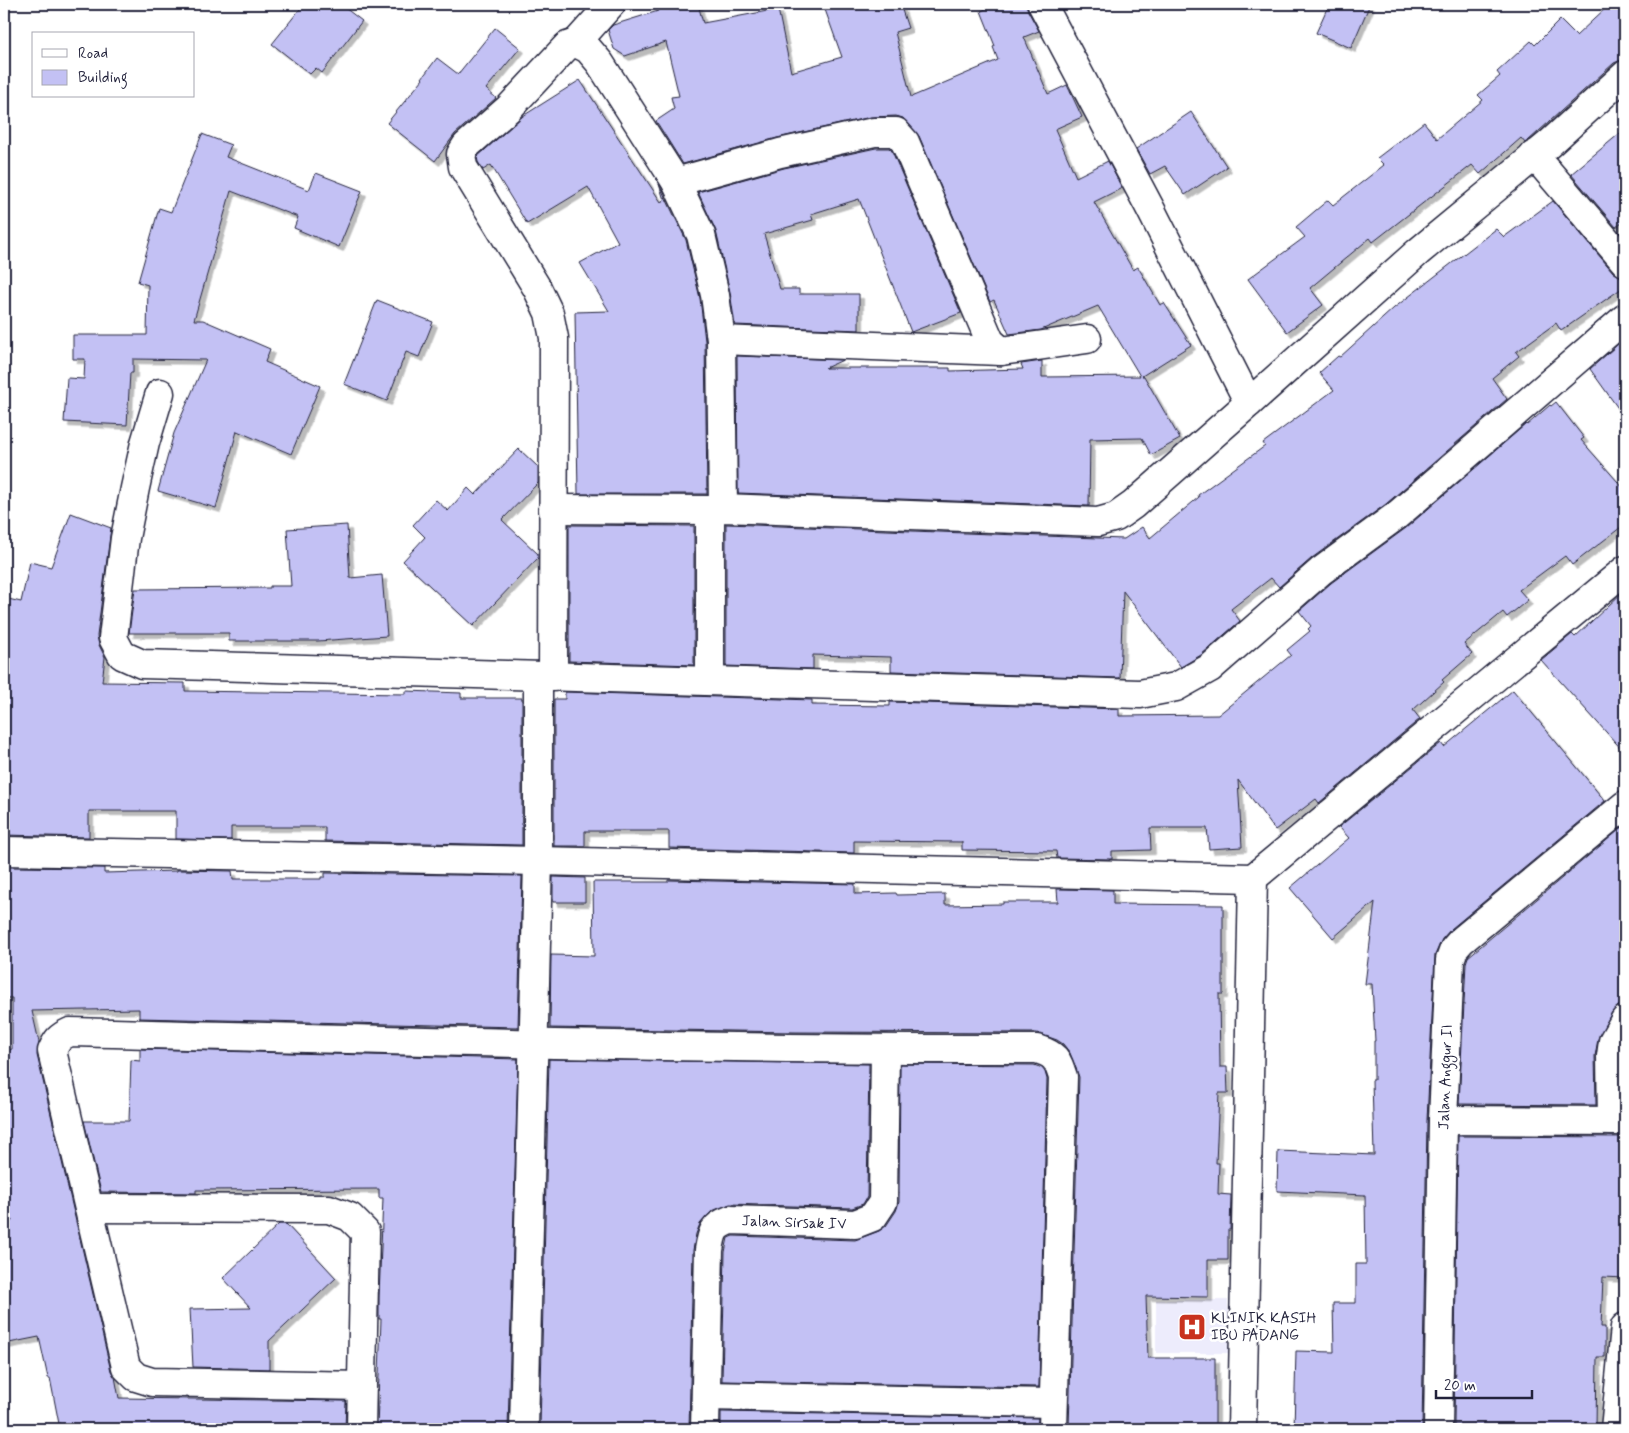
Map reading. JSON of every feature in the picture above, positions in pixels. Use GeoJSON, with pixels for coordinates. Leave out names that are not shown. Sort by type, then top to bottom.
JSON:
{"type":"FeatureCollection","features":[{"type":"Feature","properties":{"kind":"street"},"geometry":{"type":"LineString","coordinates":[[524,1429],[538,861],[553,509],[554,338],[550,313],[537,288],[463,167],[461,154],[466,146],[508,109],[567,46],[576,43],[611,4]]}},
{"type":"Feature","properties":{"kind":"street"},"geometry":{"type":"LineString","coordinates":[[1042,4],[1145,199],[1249,403]]}},
{"type":"Feature","properties":{"kind":"street"},"geometry":{"type":"LineString","coordinates":[[576,43],[588,48],[600,63],[676,182],[700,235],[716,295],[721,340],[710,680]]}},
{"type":"Feature","properties":{"kind":"street"},"geometry":{"type":"LineString","coordinates":[[553,509],[717,509],[1098,522],[1116,517],[1249,403],[1418,252],[1534,155],[1625,75]]}},
{"type":"Feature","properties":{"kind":"street"},"geometry":{"type":"LineString","coordinates":[[676,182],[780,153],[874,132],[896,132],[904,142],[990,341],[1001,351]]}},
{"type":"Feature","properties":{"kind":"street"},"geometry":{"type":"LineString","coordinates":[[1534,155],[1625,262]]}},
{"type":"Feature","properties":{"kind":"street"},"geometry":{"type":"LineString","coordinates":[[160,393],[145,443],[125,538],[113,638],[122,656],[142,664],[1140,694],[1176,688],[1210,668],[1321,572],[1396,516],[1625,318]]}},
{"type":"Feature","properties":{"kind":"street"},"geometry":{"type":"LineString","coordinates":[[721,340],[1001,351],[1087,339]]}},
{"type":"Feature","properties":{"kind":"street"},"geometry":{"type":"LineString","coordinates":[[4,851],[538,861],[1253,878],[1625,570]]}},
{"type":"Feature","properties":{"kind":"street","name":"Jalan Anggur II"},"geometry":{"type":"LineString","coordinates":[[1438,1429],[1443,1120],[1450,960],[1454,949],[1469,935],[1625,805]]}},
{"type":"Feature","properties":{"kind":"street"},"geometry":{"type":"LineString","coordinates":[[1242,1429],[1253,878]]}},
{"type":"Feature","properties":{"kind":"street"},"geometry":{"type":"LineString","coordinates":[[1443,1120],[1618,1121],[1611,1056],[1613,1041],[1625,1020]]}},
{"type":"Feature","properties":{"kind":"street"},"geometry":{"type":"LineString","coordinates":[[362,1386],[152,1382],[136,1377],[126,1367],[52,1050],[60,1036],[70,1032],[534,1044],[884,1049],[1037,1049],[1051,1054],[1058,1061],[1063,1077],[1053,1416],[706,1396],[705,1429]]}},
{"type":"Feature","properties":{"kind":"street","name":"Jalan Sirsak IV"},"geometry":{"type":"LineString","coordinates":[[706,1396],[709,1250],[712,1233],[720,1224],[730,1220],[855,1224],[873,1217],[883,1202],[884,1049]]}},
{"type":"Feature","properties":{"kind":"street"},"geometry":{"type":"LineString","coordinates":[[89,1208],[329,1209],[350,1217],[365,1232],[361,1429]]}},
{"type":"Feature","properties":{"kind":"street"},"geometry":{"type":"LineString","coordinates":[[1615,1429],[1625,1327]]}},
{"type":"Feature","properties":{"kind":"shaded area","name":"KLINIK KASIH IBU PADANG"},"geometry":{"type":"Polygon","coordinates":[[[1156,1300],[1228,1300],[1228,1353],[1156,1353],[1156,1300]]]}},
{"type":"Feature","properties":{"kind":"building"},"geometry":{"type":"Polygon","coordinates":[[[304,4],[340,4],[362,21],[322,73],[316,68],[310,74],[272,44],[304,4]]]}},
{"type":"Feature","properties":{"kind":"building"},"geometry":{"type":"Polygon","coordinates":[[[656,4],[698,4],[703,23],[778,9],[791,72],[842,57],[823,4],[900,4],[908,28],[895,32],[911,97],[998,60],[993,47],[995,46],[981,11],[998,4],[1026,4],[1039,31],[1024,37],[1048,94],[1067,85],[1082,117],[1055,129],[1076,177],[1108,161],[1122,188],[1094,202],[1133,270],[1138,267],[1160,305],[1164,303],[1191,345],[1142,376],[1144,376],[1180,439],[1151,455],[1142,438],[1090,439],[1089,506],[738,493],[737,356],[843,360],[825,368],[950,368],[950,371],[1023,369],[1021,364],[1042,361],[1042,377],[1140,376],[1098,306],[1041,330],[1009,334],[994,300],[990,302],[919,136],[903,118],[896,116],[871,117],[777,138],[683,164],[656,121],[674,109],[671,97],[679,96],[666,42],[625,56],[614,49],[608,30],[613,25],[658,11],[656,4]]]}},
{"type":"Feature","properties":{"kind":"building"},"geometry":{"type":"Polygon","coordinates":[[[1329,4],[1370,4],[1351,48],[1316,33],[1329,4]]]}},
{"type":"Feature","properties":{"kind":"building"},"geometry":{"type":"Polygon","coordinates":[[[1610,4],[1625,4],[1625,60],[1614,63],[1528,141],[1525,143],[1521,138],[1480,174],[1472,165],[1373,242],[1370,238],[1310,288],[1323,305],[1287,332],[1248,279],[1305,237],[1296,227],[1328,200],[1333,205],[1384,165],[1377,158],[1424,122],[1437,139],[1483,100],[1478,95],[1500,76],[1497,72],[1531,41],[1535,45],[1560,20],[1576,36],[1610,4]]]}},
{"type":"Feature","properties":{"kind":"building"},"geometry":{"type":"Polygon","coordinates":[[[495,28],[520,48],[486,89],[496,98],[455,134],[435,161],[387,123],[423,79],[437,58],[458,74],[495,28]]]}},
{"type":"Feature","properties":{"kind":"building"},"geometry":{"type":"Polygon","coordinates":[[[580,80],[661,202],[664,200],[659,184],[686,240],[700,298],[705,341],[707,494],[578,494],[575,312],[609,311],[580,263],[618,242],[588,187],[527,224],[491,165],[483,170],[477,157],[523,116],[580,80]]]}},
{"type":"Feature","properties":{"kind":"building"},"geometry":{"type":"Polygon","coordinates":[[[1191,112],[1227,167],[1185,195],[1165,166],[1150,174],[1136,149],[1191,112]]]}},
{"type":"Feature","properties":{"kind":"building"},"geometry":{"type":"Polygon","coordinates":[[[1625,129],[1625,221],[1616,227],[1571,174],[1625,129]]]}},
{"type":"Feature","properties":{"kind":"building"},"geometry":{"type":"Polygon","coordinates":[[[202,134],[231,145],[226,157],[309,190],[316,173],[362,191],[339,247],[294,228],[298,217],[231,191],[194,320],[203,320],[270,349],[265,362],[320,386],[291,454],[237,431],[216,508],[158,491],[174,433],[206,360],[133,359],[133,373],[130,373],[127,425],[64,422],[67,378],[84,379],[85,359],[73,359],[73,335],[147,335],[148,285],[138,282],[159,208],[171,212],[202,134]]]}},
{"type":"Feature","properties":{"kind":"building"},"geometry":{"type":"Polygon","coordinates":[[[876,148],[889,148],[892,151],[961,313],[911,332],[859,199],[811,214],[813,220],[764,234],[780,289],[799,289],[799,294],[859,294],[859,330],[735,325],[730,292],[716,231],[698,192],[784,168],[876,148]]]}},
{"type":"Feature","properties":{"kind":"building"},"geometry":{"type":"Polygon","coordinates":[[[1553,201],[1613,272],[1621,277],[1625,286],[1561,331],[1556,323],[1516,352],[1519,356],[1492,378],[1507,399],[1386,504],[1312,558],[1279,587],[1271,578],[1231,609],[1240,621],[1201,655],[1181,667],[1123,591],[1120,678],[891,671],[891,657],[813,655],[813,669],[726,666],[726,524],[1124,539],[1142,527],[1150,538],[1199,497],[1198,495],[1265,446],[1263,443],[1334,390],[1319,373],[1338,356],[1340,357],[1394,308],[1496,229],[1504,237],[1553,201]]]}},
{"type":"Feature","properties":{"kind":"building"},"geometry":{"type":"Polygon","coordinates":[[[377,300],[433,322],[419,357],[406,352],[387,401],[344,384],[377,300]]]}},
{"type":"Feature","properties":{"kind":"building"},"geometry":{"type":"Polygon","coordinates":[[[1625,338],[1625,418],[1590,369],[1625,338]]]}},
{"type":"Feature","properties":{"kind":"building"},"geometry":{"type":"Polygon","coordinates":[[[1556,402],[1584,438],[1581,440],[1625,490],[1625,524],[1572,565],[1565,556],[1519,590],[1528,600],[1507,617],[1503,612],[1464,644],[1472,654],[1442,680],[1444,682],[1413,710],[1420,719],[1319,803],[1316,799],[1275,830],[1238,780],[1242,847],[1209,849],[1207,828],[1150,828],[1151,850],[1112,851],[1112,859],[1057,858],[1056,851],[962,850],[962,842],[854,841],[854,853],[669,848],[669,831],[585,831],[585,846],[554,846],[554,699],[565,699],[565,692],[812,700],[812,705],[890,706],[890,702],[1119,709],[1119,716],[1218,715],[1291,655],[1287,650],[1310,631],[1308,629],[1311,626],[1299,611],[1331,583],[1406,528],[1526,424],[1556,402]]]}},
{"type":"Feature","properties":{"kind":"building"},"geometry":{"type":"Polygon","coordinates":[[[519,449],[538,467],[538,483],[502,520],[538,554],[538,558],[473,626],[403,561],[425,537],[413,525],[436,500],[448,511],[468,488],[475,495],[519,449]]]}},
{"type":"Feature","properties":{"kind":"building"},"geometry":{"type":"Polygon","coordinates":[[[71,513],[111,528],[97,636],[105,657],[102,682],[185,683],[185,691],[406,694],[406,691],[461,693],[461,698],[522,698],[522,845],[325,841],[325,827],[231,827],[231,840],[176,839],[176,811],[89,811],[89,837],[4,835],[4,598],[21,602],[30,562],[51,567],[71,513]]]}},
{"type":"Feature","properties":{"kind":"building"},"geometry":{"type":"Polygon","coordinates":[[[347,525],[350,578],[382,575],[387,636],[318,641],[229,641],[229,633],[129,633],[135,589],[270,588],[270,586],[291,586],[287,529],[347,525]]]}},
{"type":"Feature","properties":{"kind":"building"},"geometry":{"type":"Polygon","coordinates":[[[569,525],[694,526],[694,665],[569,661],[569,525]]]}},
{"type":"Feature","properties":{"kind":"building"},"geometry":{"type":"Polygon","coordinates":[[[1625,590],[1625,753],[1541,660],[1572,634],[1575,637],[1625,590]]]}},
{"type":"Feature","properties":{"kind":"building"},"geometry":{"type":"Polygon","coordinates":[[[1513,690],[1605,801],[1451,929],[1442,939],[1435,955],[1427,1120],[1422,1429],[1294,1429],[1296,1351],[1334,1352],[1333,1303],[1356,1303],[1356,1264],[1366,1264],[1365,1195],[1277,1191],[1278,1151],[1374,1155],[1372,1080],[1374,1080],[1375,1041],[1372,984],[1365,984],[1375,902],[1333,938],[1290,888],[1349,838],[1339,827],[1441,743],[1444,747],[1513,690]]]}},
{"type":"Feature","properties":{"kind":"building"},"geometry":{"type":"Polygon","coordinates":[[[1625,825],[1625,1004],[1618,1006],[1612,1012],[1598,1039],[1595,1056],[1596,1105],[1459,1104],[1466,963],[1468,957],[1625,825]]]}},
{"type":"Feature","properties":{"kind":"building"},"geometry":{"type":"Polygon","coordinates":[[[4,867],[104,868],[104,873],[177,870],[232,871],[233,879],[321,879],[321,877],[325,877],[325,873],[522,876],[518,1027],[139,1018],[139,1009],[32,1011],[39,1042],[37,1055],[111,1371],[115,1377],[119,1398],[346,1401],[345,1429],[60,1429],[50,1378],[48,1378],[39,1337],[4,1344],[4,1222],[12,1221],[4,1184],[4,1051],[12,1049],[12,998],[4,998],[4,867]]]}},
{"type":"Feature","properties":{"kind":"building"},"geometry":{"type":"Polygon","coordinates":[[[553,877],[585,878],[585,902],[553,902],[553,877]]]}},
{"type":"Feature","properties":{"kind":"building"},"geometry":{"type":"Polygon","coordinates":[[[668,880],[855,884],[855,894],[945,894],[945,905],[1058,902],[1057,889],[1113,890],[1113,904],[1223,905],[1223,994],[1219,994],[1220,1067],[1227,1067],[1228,1093],[1219,1093],[1216,1163],[1219,1163],[1218,1194],[1231,1195],[1228,1260],[1208,1260],[1208,1297],[1146,1296],[1148,1358],[1215,1358],[1215,1429],[1069,1429],[1079,1077],[1070,1053],[1057,1040],[1037,1033],[550,1028],[551,955],[594,956],[593,882],[668,882],[668,880]]]}},
{"type":"Feature","properties":{"kind":"building"},"geometry":{"type":"Polygon","coordinates":[[[140,1049],[518,1059],[508,1429],[377,1429],[383,1198],[379,1198],[379,1189],[196,1190],[196,1193],[101,1192],[84,1121],[129,1121],[131,1060],[140,1061],[140,1049]]]}},
{"type":"Feature","properties":{"kind":"building"},"geometry":{"type":"Polygon","coordinates":[[[549,1059],[869,1064],[867,1197],[863,1204],[852,1208],[730,1204],[712,1211],[700,1224],[693,1250],[689,1429],[540,1429],[549,1059]]]}},
{"type":"Feature","properties":{"kind":"building"},"geometry":{"type":"Polygon","coordinates":[[[900,1064],[1034,1065],[1042,1068],[1045,1072],[1047,1079],[1039,1387],[722,1381],[725,1252],[728,1238],[733,1236],[855,1240],[879,1231],[886,1226],[896,1211],[899,1202],[900,1064]]]}},
{"type":"Feature","properties":{"kind":"building"},"geometry":{"type":"Polygon","coordinates":[[[1458,1136],[1625,1137],[1625,1278],[1603,1277],[1601,1327],[1605,1327],[1605,1357],[1597,1357],[1596,1429],[1542,1429],[1542,1427],[1454,1425],[1458,1136]]]}},
{"type":"Feature","properties":{"kind":"building"},"geometry":{"type":"Polygon","coordinates":[[[279,1224],[286,1224],[336,1278],[269,1341],[269,1369],[193,1367],[190,1309],[251,1308],[223,1278],[279,1224]]]}},
{"type":"Feature","properties":{"kind":"building"},"geometry":{"type":"Polygon","coordinates":[[[721,1412],[1038,1418],[1037,1429],[721,1429],[721,1412]]]}},
{"type":"Feature","properties":{"kind":"place","name":"KLINIK KASIH IBU PADANG"},"geometry":{"type":"Point","coordinates":[1192,1327]}}]}
